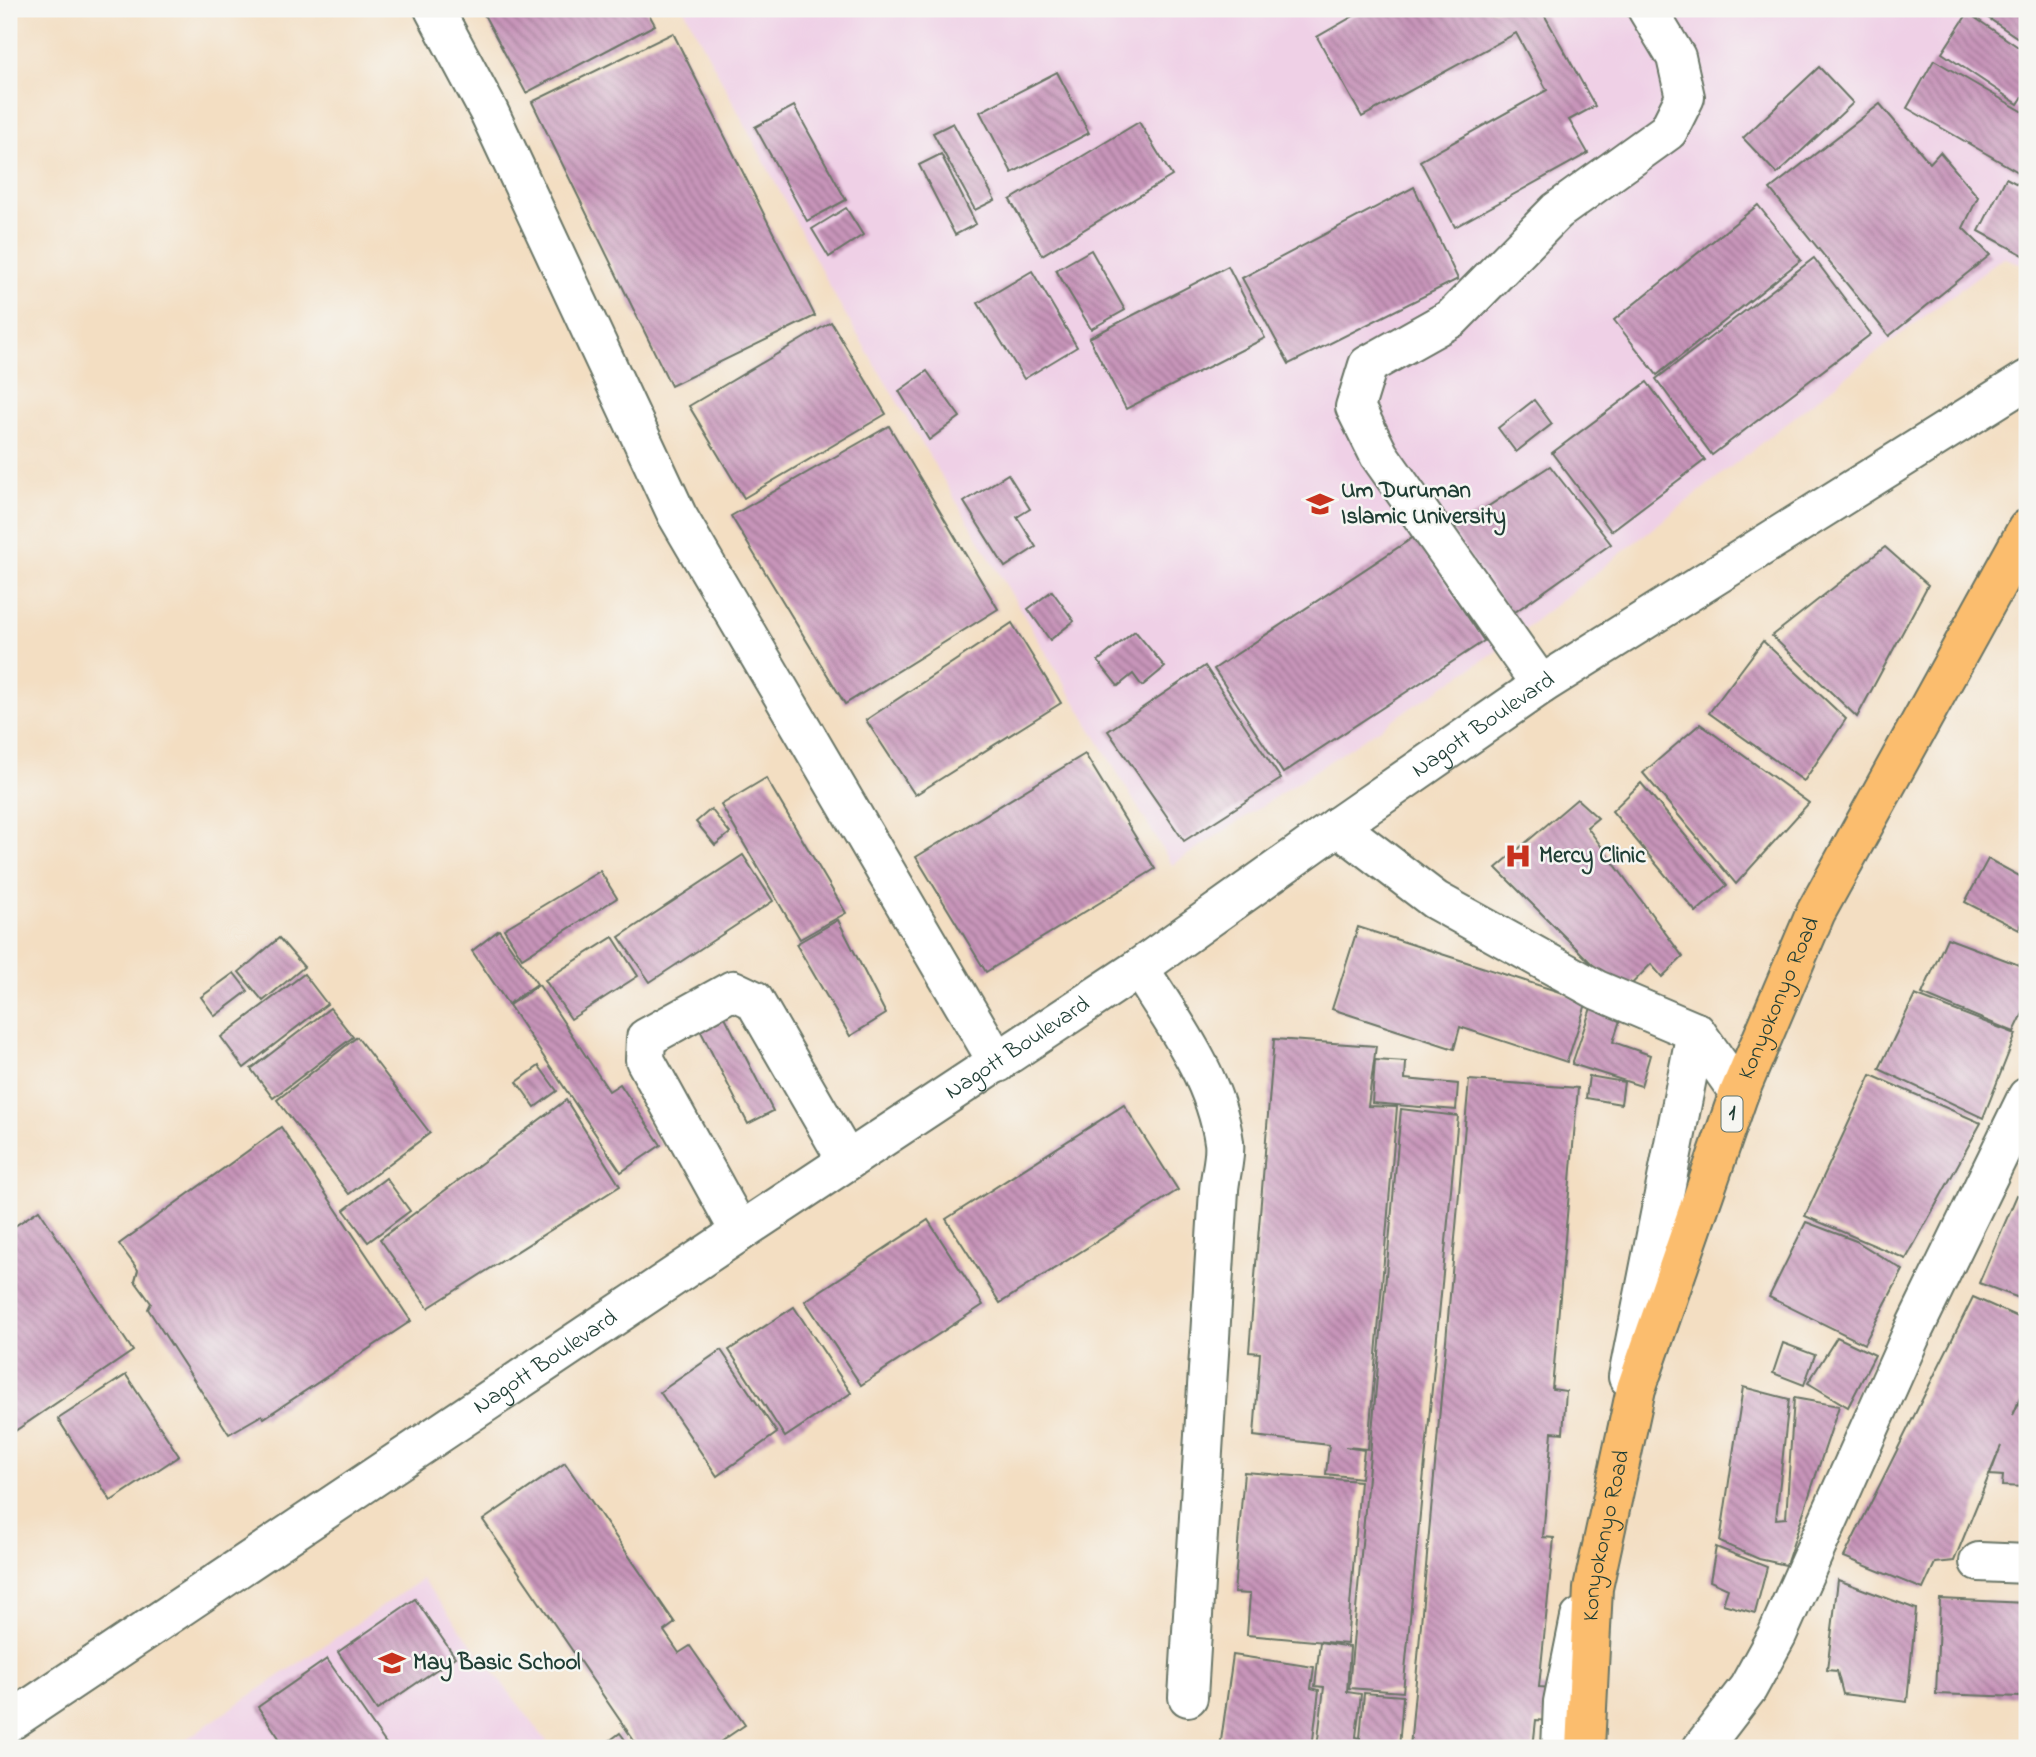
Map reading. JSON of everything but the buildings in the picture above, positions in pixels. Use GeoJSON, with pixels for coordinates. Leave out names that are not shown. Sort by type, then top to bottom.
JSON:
{"type":"FeatureCollection","features":[{"type":"Feature","properties":{"kind":"main road","name":"Konyokonyo Road"},"geometry":{"type":"LineString","coordinates":[[1585,1748],[1592,1588],[1636,1389],[1739,1093],[1816,912],[2027,529]]}},
{"type":"Feature","properties":{"kind":"street"},"geometry":{"type":"LineString","coordinates":[[434,9],[489,112],[677,515],[998,1063]]}},
{"type":"Feature","properties":{"kind":"street"},"geometry":{"type":"LineString","coordinates":[[1541,685],[1379,455],[1354,407],[1368,366],[1452,318],[1557,211],[1668,131],[1685,97],[1676,57],[1647,9]]}},
{"type":"Feature","properties":{"kind":"street","name":"Nagott Boulevard"},"geometry":{"type":"LineString","coordinates":[[9,1722],[740,1231],[1139,968],[1541,685],[2027,380]]}},
{"type":"Feature","properties":{"kind":"street"},"geometry":{"type":"LineString","coordinates":[[1338,826],[1435,900],[1597,990],[1696,1032],[1739,1093]]}},
{"type":"Feature","properties":{"kind":"street"},"geometry":{"type":"LineString","coordinates":[[1139,968],[1189,1047],[1213,1097],[1225,1144],[1219,1190],[1188,1697]]}},
{"type":"Feature","properties":{"kind":"street"},"geometry":{"type":"LineString","coordinates":[[740,1231],[645,1060],[646,1038],[733,990],[754,1000],[847,1161]]}},
{"type":"Feature","properties":{"kind":"street"},"geometry":{"type":"LineString","coordinates":[[1561,1748],[1563,1702],[1696,1032]]}},
{"type":"Feature","properties":{"kind":"street"},"geometry":{"type":"LineString","coordinates":[[1702,1748],[1748,1688],[1777,1634],[1913,1331],[2027,1097]]}},
{"type":"Feature","properties":{"kind":"street"},"geometry":{"type":"LineString","coordinates":[[1979,1562],[2027,1564]]}},
{"type":"Feature","properties":{"kind":"shaded area","name":"Um Duruman Islamic University"},"geometry":{"type":"Polygon","coordinates":[[[684,9],[2027,9],[2027,267],[2003,257],[1872,356],[1494,653],[1172,865],[838,302],[684,9]]]}},
{"type":"Feature","properties":{"kind":"shaded area","name":"May Basic School"},"geometry":{"type":"Polygon","coordinates":[[[422,1579],[552,1748],[173,1748],[422,1579]]]}},
{"type":"Feature","properties":{"kind":"place","name":"Um Duruman Islamic University"},"geometry":{"type":"Point","coordinates":[1320,504]}},
{"type":"Feature","properties":{"kind":"place","name":"Mercy Clinic"},"geometry":{"type":"Point","coordinates":[1518,856]}},
{"type":"Feature","properties":{"kind":"place","name":"May Basic School"},"geometry":{"type":"Point","coordinates":[392,1663]}}]}
